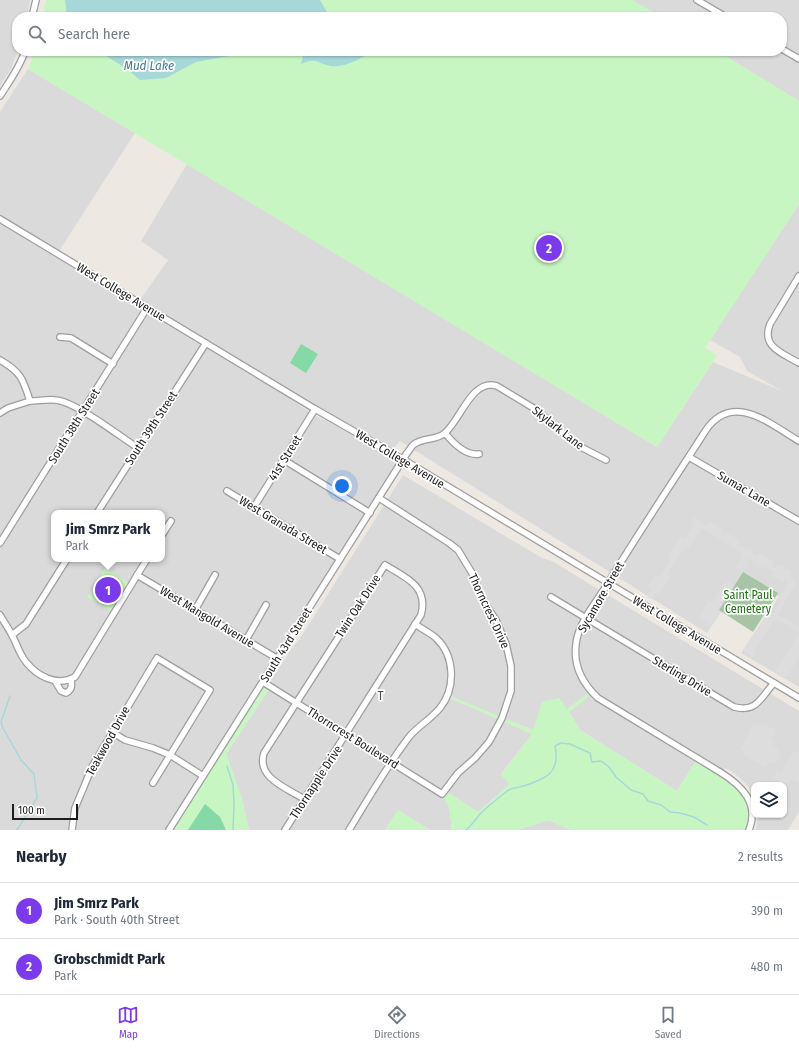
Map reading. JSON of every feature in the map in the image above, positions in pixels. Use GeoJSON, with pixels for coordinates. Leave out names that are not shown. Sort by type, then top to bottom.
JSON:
{"type":"FeatureCollection","features":[{"type":"Feature","properties":{"kind":"street"},"geometry":{"type":"LineString","coordinates":[[33,12],[36,0]]}},
{"type":"Feature","properties":{"kind":"street"},"geometry":{"type":"LineString","coordinates":[[697,0],[717,12]]}},
{"type":"Feature","properties":{"kind":"street"},"geometry":{"type":"LineString","coordinates":[[787,52],[799,59]]}},
{"type":"Feature","properties":{"kind":"street"},"geometry":{"type":"LineString","coordinates":[[0,96],[23,56]]}},
{"type":"Feature","properties":{"kind":"street","name":"West College Avenue"},"geometry":{"type":"LineString","coordinates":[[0,220],[315,410],[404,460],[799,698]]}},
{"type":"Feature","properties":{"kind":"street"},"geometry":{"type":"LineString","coordinates":[[799,276],[797,283],[767,331],[768,342],[799,363]]}},
{"type":"Feature","properties":{"kind":"street","name":"South 38th Street"},"geometry":{"type":"LineString","coordinates":[[0,543],[147,308]]}},
{"type":"Feature","properties":{"kind":"street"},"geometry":{"type":"LineString","coordinates":[[60,337],[71,338],[113,364]]}},
{"type":"Feature","properties":{"kind":"street","name":"South 39th Street"},"geometry":{"type":"LineString","coordinates":[[99,510],[206,343]]}},
{"type":"Feature","properties":{"kind":"street"},"geometry":{"type":"LineString","coordinates":[[0,360],[13,367],[22,379],[30,402]]}},
{"type":"Feature","properties":{"kind":"street","name":"Skylark Lane"},"geometry":{"type":"LineString","coordinates":[[445,433],[456,420],[473,393],[478,388],[491,384],[497,386],[535,409],[577,445],[606,460]]}},
{"type":"Feature","properties":{"kind":"street"},"geometry":{"type":"LineString","coordinates":[[0,413],[8,408],[30,402],[55,400],[69,404],[83,411],[138,448]]}},
{"type":"Feature","properties":{"kind":"street","name":"41st Street"},"geometry":{"type":"LineString","coordinates":[[254,507],[315,410]]}},
{"type":"Feature","properties":{"kind":"street","name":"Sycamore Street"},"geometry":{"type":"LineString","coordinates":[[749,830],[752,818],[751,809],[745,791],[739,784],[608,705],[589,690],[578,670],[576,653],[577,640],[586,618],[711,423],[723,414],[734,411],[751,414],[799,441]]}},
{"type":"Feature","properties":{"kind":"street"},"geometry":{"type":"LineString","coordinates":[[404,460],[413,445],[420,441],[436,438],[445,433],[462,449],[475,455],[479,454]]}},
{"type":"Feature","properties":{"kind":"street","name":"Sumac Lane"},"geometry":{"type":"LineString","coordinates":[[689,457],[799,521]]}},
{"type":"Feature","properties":{"kind":"street"},"geometry":{"type":"LineString","coordinates":[[284,460],[370,512]]}},
{"type":"Feature","properties":{"kind":"street","name":"South 43rd Street"},"geometry":{"type":"LineString","coordinates":[[169,830],[404,460]]}},
{"type":"Feature","properties":{"kind":"street","name":"West Granada Street"},"geometry":{"type":"LineString","coordinates":[[227,491],[340,559]]}},
{"type":"Feature","properties":{"kind":"street","name":"Thorncrest Drive"},"geometry":{"type":"LineString","coordinates":[[379,498],[449,542],[458,550],[472,573],[482,599],[496,620],[506,644],[511,666],[511,691],[496,732],[475,758],[458,773],[442,794]]}},
{"type":"Feature","properties":{"kind":"street"},"geometry":{"type":"LineString","coordinates":[[165,530],[171,521]]}},
{"type":"Feature","properties":{"kind":"street"},"geometry":{"type":"LineString","coordinates":[[12,635],[26,624],[65,562]]}},
{"type":"Feature","properties":{"kind":"street"},"geometry":{"type":"LineString","coordinates":[[55,681],[61,691],[66,693],[70,691],[72,688],[73,678],[145,562]]}},
{"type":"Feature","properties":{"kind":"street","name":"Twin Oak Drive"},"geometry":{"type":"LineString","coordinates":[[296,702],[385,565],[411,581],[420,592],[423,608],[421,615],[346,734]]}},
{"type":"Feature","properties":{"kind":"street","name":"West Mangold Avenue"},"geometry":{"type":"LineString","coordinates":[[137,575],[278,659]]}},
{"type":"Feature","properties":{"kind":"street"},"geometry":{"type":"LineString","coordinates":[[195,610],[215,575]]}},
{"type":"Feature","properties":{"kind":"street","name":"Sterling Drive"},"geometry":{"type":"LineString","coordinates":[[551,597],[734,707],[746,708],[757,704],[774,683]]}},
{"type":"Feature","properties":{"kind":"street"},"geometry":{"type":"LineString","coordinates":[[246,640],[266,605]]}},
{"type":"Feature","properties":{"kind":"street"},"geometry":{"type":"LineString","coordinates":[[0,615],[25,661],[34,670],[55,681],[64,682],[73,678]]}},
{"type":"Feature","properties":{"kind":"street"},"geometry":{"type":"LineString","coordinates":[[349,830],[392,762],[410,737],[441,707],[446,699],[452,679],[451,666],[436,638],[415,624]]}},
{"type":"Feature","properties":{"kind":"street","name":"Teakwood Drive"},"geometry":{"type":"LineString","coordinates":[[72,830],[75,808],[93,765],[157,658],[210,690],[170,756]]}},
{"type":"Feature","properties":{"kind":"street","name":"Thorncrest Boulevard"},"geometry":{"type":"LineString","coordinates":[[263,682],[442,794]]}},
{"type":"Feature","properties":{"kind":"street"},"geometry":{"type":"LineString","coordinates":[[296,702],[264,753],[262,765],[270,778],[304,799]]}},
{"type":"Feature","properties":{"kind":"street"},"geometry":{"type":"LineString","coordinates":[[112,732],[125,740],[153,748],[170,756],[203,776]]}},
{"type":"Feature","properties":{"kind":"street","name":"Thornapple Drive"},"geometry":{"type":"LineString","coordinates":[[285,830],[346,734]]}},
{"type":"Feature","properties":{"kind":"street"},"geometry":{"type":"LineString","coordinates":[[152,783],[170,756]]}},
{"type":"Feature","properties":{"kind":"shaded area"},"geometry":{"type":"Polygon","coordinates":[[[0,0],[30,0],[28,12],[12,12],[12,56],[16,56],[11,69],[0,86],[0,0]]]}},
{"type":"Feature","properties":{"kind":"shaded area"},"geometry":{"type":"Polygon","coordinates":[[[629,0],[799,0],[799,101],[723,56],[787,56],[787,12],[649,12],[629,0]]]}},
{"type":"Feature","properties":{"kind":"shaded area"},"geometry":{"type":"Polygon","coordinates":[[[28,69],[135,133],[59,251],[0,216],[0,112],[28,69]]]}},
{"type":"Feature","properties":{"kind":"shaded area"},"geometry":{"type":"Polygon","coordinates":[[[187,164],[657,447],[713,362],[782,391],[747,371],[740,357],[710,340],[799,204],[799,687],[741,653],[779,597],[745,576],[707,633],[400,441],[392,450],[140,300],[168,260],[141,241],[187,164]]]}},
{"type":"Feature","properties":{"kind":"shaded area"},"geometry":{"type":"Polygon","coordinates":[[[0,224],[283,394],[317,417],[350,434],[391,459],[396,467],[389,475],[166,830],[0,830],[0,224]]]}},
{"type":"Feature","properties":{"kind":"shaded area"},"geometry":{"type":"Polygon","coordinates":[[[403,475],[542,558],[552,561],[799,711],[799,812],[788,830],[756,830],[758,818],[787,818],[787,782],[751,782],[751,792],[747,785],[734,773],[725,768],[720,776],[695,762],[677,791],[580,730],[569,712],[589,696],[533,730],[450,698],[532,734],[501,774],[510,784],[478,812],[447,792],[445,795],[449,807],[452,830],[430,830],[398,810],[385,830],[249,830],[241,796],[226,754],[269,689],[272,679],[289,652],[299,640],[403,475]]]}},
{"type":"Feature","properties":{"kind":"shaded area"},"geometry":{"type":"Polygon","coordinates":[[[693,517],[706,525],[709,521],[723,530],[721,534],[724,535],[726,532],[740,541],[738,545],[744,548],[750,548],[753,554],[757,556],[760,553],[774,562],[772,565],[775,568],[778,564],[792,572],[789,576],[796,584],[778,614],[799,627],[799,632],[781,621],[774,620],[754,650],[756,652],[753,657],[743,650],[770,609],[774,612],[781,600],[778,598],[788,582],[785,579],[783,583],[771,576],[773,572],[762,565],[760,569],[752,563],[754,561],[750,558],[746,560],[749,563],[743,572],[736,567],[742,557],[740,552],[702,528],[689,548],[685,547],[667,574],[671,577],[659,594],[655,593],[651,599],[647,597],[652,589],[648,587],[655,575],[659,578],[671,559],[668,557],[680,537],[685,539],[694,524],[690,521],[693,517]]]}},
{"type":"Feature","properties":{"kind":"shaded area"},"geometry":{"type":"Polygon","coordinates":[[[727,581],[734,585],[718,610],[720,611],[711,625],[698,617],[709,601],[712,603],[727,581]]]}},
{"type":"Feature","properties":{"kind":"shaded area"},"geometry":{"type":"Polygon","coordinates":[[[799,633],[799,657],[786,678],[775,671],[799,633]]]}},
{"type":"Feature","properties":{"kind":"shaded area"},"geometry":{"type":"Polygon","coordinates":[[[754,723],[758,725],[765,724],[776,730],[771,739],[775,742],[773,745],[781,753],[777,763],[774,762],[768,764],[766,768],[742,754],[744,750],[740,749],[754,723]]]}},
{"type":"Feature","properties":{"kind":"shaded area"},"geometry":{"type":"Polygon","coordinates":[[[794,751],[799,752],[799,783],[793,780],[787,782],[781,782],[773,777],[777,771],[781,773],[794,751]]]}},
{"type":"Feature","properties":{"kind":"shaded area"},"geometry":{"type":"Polygon","coordinates":[[[548,820],[571,830],[518,830],[548,820]]]}},
{"type":"Feature","properties":{"kind":"green space"},"geometry":{"type":"Polygon","coordinates":[[[46,0],[632,0],[653,12],[43,12],[46,0]]]}},
{"type":"Feature","properties":{"kind":"green space"},"geometry":{"type":"Polygon","coordinates":[[[33,56],[726,56],[799,101],[799,204],[705,348],[717,355],[657,447],[28,69],[33,56]]]}},
{"type":"Feature","properties":{"kind":"green space"},"geometry":{"type":"Polygon","coordinates":[[[301,344],[318,354],[306,373],[290,363],[301,344]]]}},
{"type":"Feature","properties":{"kind":"green space"},"geometry":{"type":"Polygon","coordinates":[[[105,568],[129,583],[111,611],[88,597],[105,568]]]}},
{"type":"Feature","properties":{"kind":"green space","name":"Saint Paul Cemetery"},"geometry":{"type":"Polygon","coordinates":[[[743,572],[778,593],[753,632],[719,610],[743,572]]]}},
{"type":"Feature","properties":{"kind":"green space"},"geometry":{"type":"Polygon","coordinates":[[[264,688],[269,689],[226,754],[241,796],[249,830],[173,830],[261,690],[264,688]]]}},
{"type":"Feature","properties":{"kind":"green space"},"geometry":{"type":"Polygon","coordinates":[[[587,694],[589,696],[569,712],[580,730],[677,791],[695,762],[726,780],[736,787],[748,805],[749,817],[746,830],[571,830],[548,820],[518,830],[452,830],[449,807],[443,796],[448,792],[478,812],[510,784],[501,775],[532,734],[450,698],[450,696],[533,730],[542,702],[559,698],[567,709],[587,694]]]}},
{"type":"Feature","properties":{"kind":"green space"},"geometry":{"type":"Polygon","coordinates":[[[205,804],[220,817],[226,830],[188,830],[205,804]]]}},
{"type":"Feature","properties":{"kind":"green space"},"geometry":{"type":"Polygon","coordinates":[[[398,810],[430,830],[385,830],[398,810]]]}},
{"type":"Feature","properties":{"kind":"water"},"geometry":{"type":"Polygon","coordinates":[[[65,0],[320,0],[327,12],[66,12],[65,0]]]}},
{"type":"Feature","properties":{"kind":"water","name":"Mud Lake"},"geometry":{"type":"Polygon","coordinates":[[[106,56],[229,56],[196,62],[166,78],[140,80],[127,69],[106,56]]]}},
{"type":"Feature","properties":{"kind":"water"},"geometry":{"type":"Polygon","coordinates":[[[303,56],[365,56],[354,62],[337,66],[326,65],[316,61],[301,64],[303,56]]]}},
{"type":"Feature","properties":{"kind":"waterway"},"geometry":{"type":"LineString","coordinates":[[10,696],[1,722],[21,760],[34,774],[37,798],[17,830]]}},
{"type":"Feature","properties":{"kind":"waterway"},"geometry":{"type":"LineString","coordinates":[[466,830],[483,811],[508,791],[536,782],[549,774],[555,763],[555,746],[561,743],[570,744],[590,753],[592,762],[601,761],[609,767],[616,777],[631,790],[643,794],[648,801],[661,805],[670,812],[694,817],[707,825]]}},
{"type":"Feature","properties":{"kind":"waterway"},"geometry":{"type":"LineString","coordinates":[[227,766],[233,785],[233,830]]}},
{"type":"Feature","properties":{"kind":"place","name":"Grobschmidt Park"},"geometry":{"type":"Point","coordinates":[549,248]}},
{"type":"Feature","properties":{"kind":"place","name":"Jim Smrz Park"},"geometry":{"type":"Point","coordinates":[108,590]}},
{"type":"Feature","properties":{"kind":"district","name":"T"},"geometry":{"type":"Point","coordinates":[381,695]}}]}
